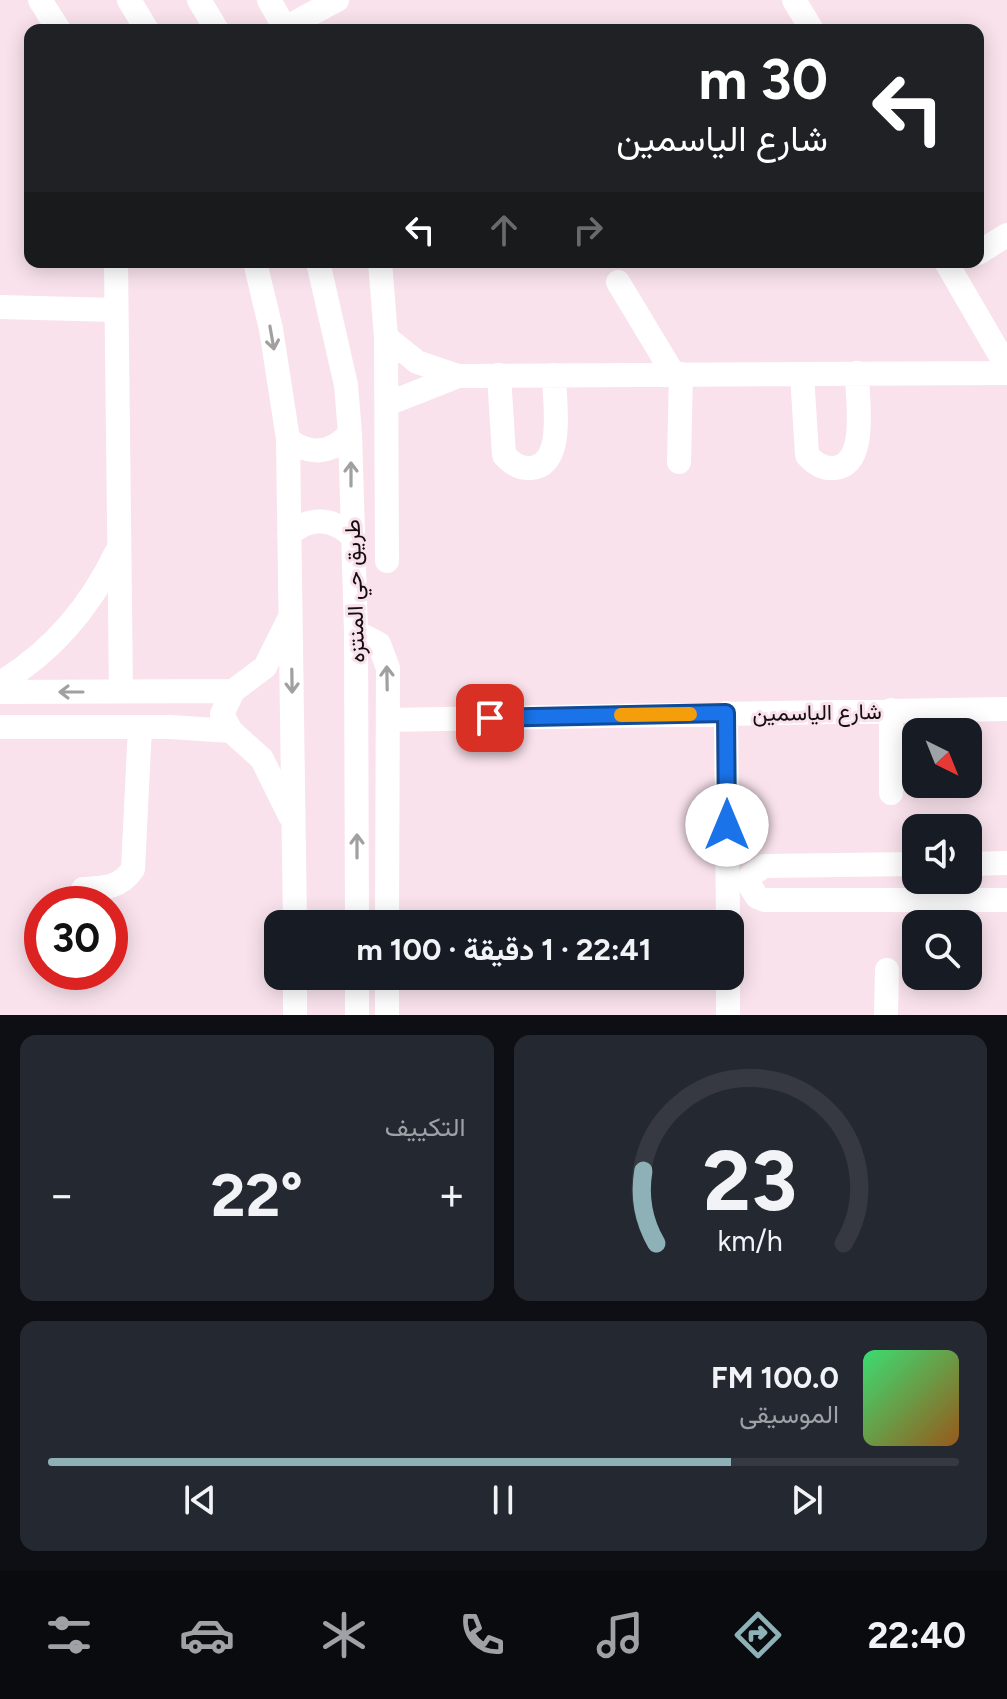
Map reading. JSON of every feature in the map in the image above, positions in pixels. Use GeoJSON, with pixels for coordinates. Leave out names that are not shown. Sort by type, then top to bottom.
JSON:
{"type":"FeatureCollection","features":[{"type":"Feature","properties":{"kind":"street"},"geometry":{"type":"LineString","coordinates":[[40,0],[55,24]]}},
{"type":"Feature","properties":{"kind":"street"},"geometry":{"type":"LineString","coordinates":[[129,0],[143,24]]}},
{"type":"Feature","properties":{"kind":"street"},"geometry":{"type":"LineString","coordinates":[[199,0],[213,24]]}},
{"type":"Feature","properties":{"kind":"street"},"geometry":{"type":"LineString","coordinates":[[269,0],[283,24]]}},
{"type":"Feature","properties":{"kind":"street"},"geometry":{"type":"LineString","coordinates":[[295,24],[337,0]]}},
{"type":"Feature","properties":{"kind":"street"},"geometry":{"type":"LineString","coordinates":[[794,0],[808,24]]}},
{"type":"Feature","properties":{"kind":"street"},"geometry":{"type":"LineString","coordinates":[[984,249],[1007,235]]}},
{"type":"Feature","properties":{"kind":"street"},"geometry":{"type":"LineString","coordinates":[[116,268],[121,691]]}},
{"type":"Feature","properties":{"kind":"street"},"geometry":{"type":"LineString","coordinates":[[256,268],[271,329],[288,439],[295,910]]}},
{"type":"Feature","properties":{"kind":"street","name":"طريق حي المنتزه"},"geometry":{"type":"LineString","coordinates":[[319,268],[346,385],[350,433],[356,632],[357,910]]}},
{"type":"Feature","properties":{"kind":"street"},"geometry":{"type":"LineString","coordinates":[[380,268],[386,337],[387,561]]}},
{"type":"Feature","properties":{"kind":"street"},"geometry":{"type":"LineString","coordinates":[[346,385],[386,395],[458,376],[1007,370],[955,268]]}},
{"type":"Feature","properties":{"kind":"street"},"geometry":{"type":"LineString","coordinates":[[618,282],[677,374],[679,462]]}},
{"type":"Feature","properties":{"kind":"street"},"geometry":{"type":"LineString","coordinates":[[0,307],[116,310]]}},
{"type":"Feature","properties":{"kind":"street"},"geometry":{"type":"LineString","coordinates":[[386,337],[417,362],[458,376]]}},
{"type":"Feature","properties":{"kind":"street"},"geometry":{"type":"LineString","coordinates":[[802,374],[807,455],[821,466],[830,468],[847,464],[858,449],[857,373]]}},
{"type":"Feature","properties":{"kind":"street"},"geometry":{"type":"LineString","coordinates":[[499,375],[504,455],[510,462],[527,468],[544,463],[555,449],[554,375]]}},
{"type":"Feature","properties":{"kind":"street"},"geometry":{"type":"LineString","coordinates":[[288,439],[305,450],[326,451],[350,433]]}},
{"type":"Feature","properties":{"kind":"street"},"geometry":{"type":"LineString","coordinates":[[289,535],[315,521],[334,524],[351,535]]}},
{"type":"Feature","properties":{"kind":"street"},"geometry":{"type":"LineString","coordinates":[[0,683],[65,631],[92,596],[119,547]]}},
{"type":"Feature","properties":{"kind":"street"},"geometry":{"type":"LineString","coordinates":[[291,615],[265,667],[233,691],[222,714],[231,731],[262,759],[294,826]]}},
{"type":"Feature","properties":{"kind":"street"},"geometry":{"type":"LineString","coordinates":[[356,632],[379,644],[386,655],[387,910]]}},
{"type":"Feature","properties":{"kind":"street"},"geometry":{"type":"LineString","coordinates":[[169,691],[170,727]]}},
{"type":"Feature","properties":{"kind":"street"},"geometry":{"type":"LineString","coordinates":[[0,692],[233,691]]}},
{"type":"Feature","properties":{"kind":"street","name":"شارع الياسمين"},"geometry":{"type":"LineString","coordinates":[[388,720],[1007,709]]}},
{"type":"Feature","properties":{"kind":"street"},"geometry":{"type":"LineString","coordinates":[[891,710],[891,793]]}},
{"type":"Feature","properties":{"kind":"street"},"geometry":{"type":"LineString","coordinates":[[726,713],[738,884],[732,910]]}},
{"type":"Feature","properties":{"kind":"street"},"geometry":{"type":"LineString","coordinates":[[0,727],[170,727],[231,731]]}},
{"type":"Feature","properties":{"kind":"street"},"geometry":{"type":"LineString","coordinates":[[114,886],[133,869],[140,727]]}},
{"type":"Feature","properties":{"kind":"street"},"geometry":{"type":"LineString","coordinates":[[982,864],[1007,863]]}},
{"type":"Feature","properties":{"kind":"street"},"geometry":{"type":"LineString","coordinates":[[888,864],[888,900]]}},
{"type":"Feature","properties":{"kind":"street"},"geometry":{"type":"LineString","coordinates":[[738,884],[764,866],[902,864]]}},
{"type":"Feature","properties":{"kind":"street"},"geometry":{"type":"LineString","coordinates":[[738,884],[765,900],[1007,900]]}},
{"type":"Feature","properties":{"kind":"street"},"geometry":{"type":"LineString","coordinates":[[886,1015],[887,970]]}},
{"type":"Feature","properties":{"kind":"street"},"geometry":{"type":"LineString","coordinates":[[295,990],[295,1015]]}},
{"type":"Feature","properties":{"kind":"street"},"geometry":{"type":"LineString","coordinates":[[357,990],[357,1015]]}},
{"type":"Feature","properties":{"kind":"street"},"geometry":{"type":"LineString","coordinates":[[387,990],[387,1015]]}},
{"type":"Feature","properties":{"kind":"street"},"geometry":{"type":"LineString","coordinates":[[728,990],[728,1015]]}},
{"type":"Feature","properties":{"kind":"slow traffic"},"geometry":{"type":"LineString","coordinates":[[621,715],[690,714]]}},
{"type":"Feature","properties":{"kind":"route"},"geometry":{"type":"LineString","coordinates":[[490,718],[726,713],[727,825]]}}]}
